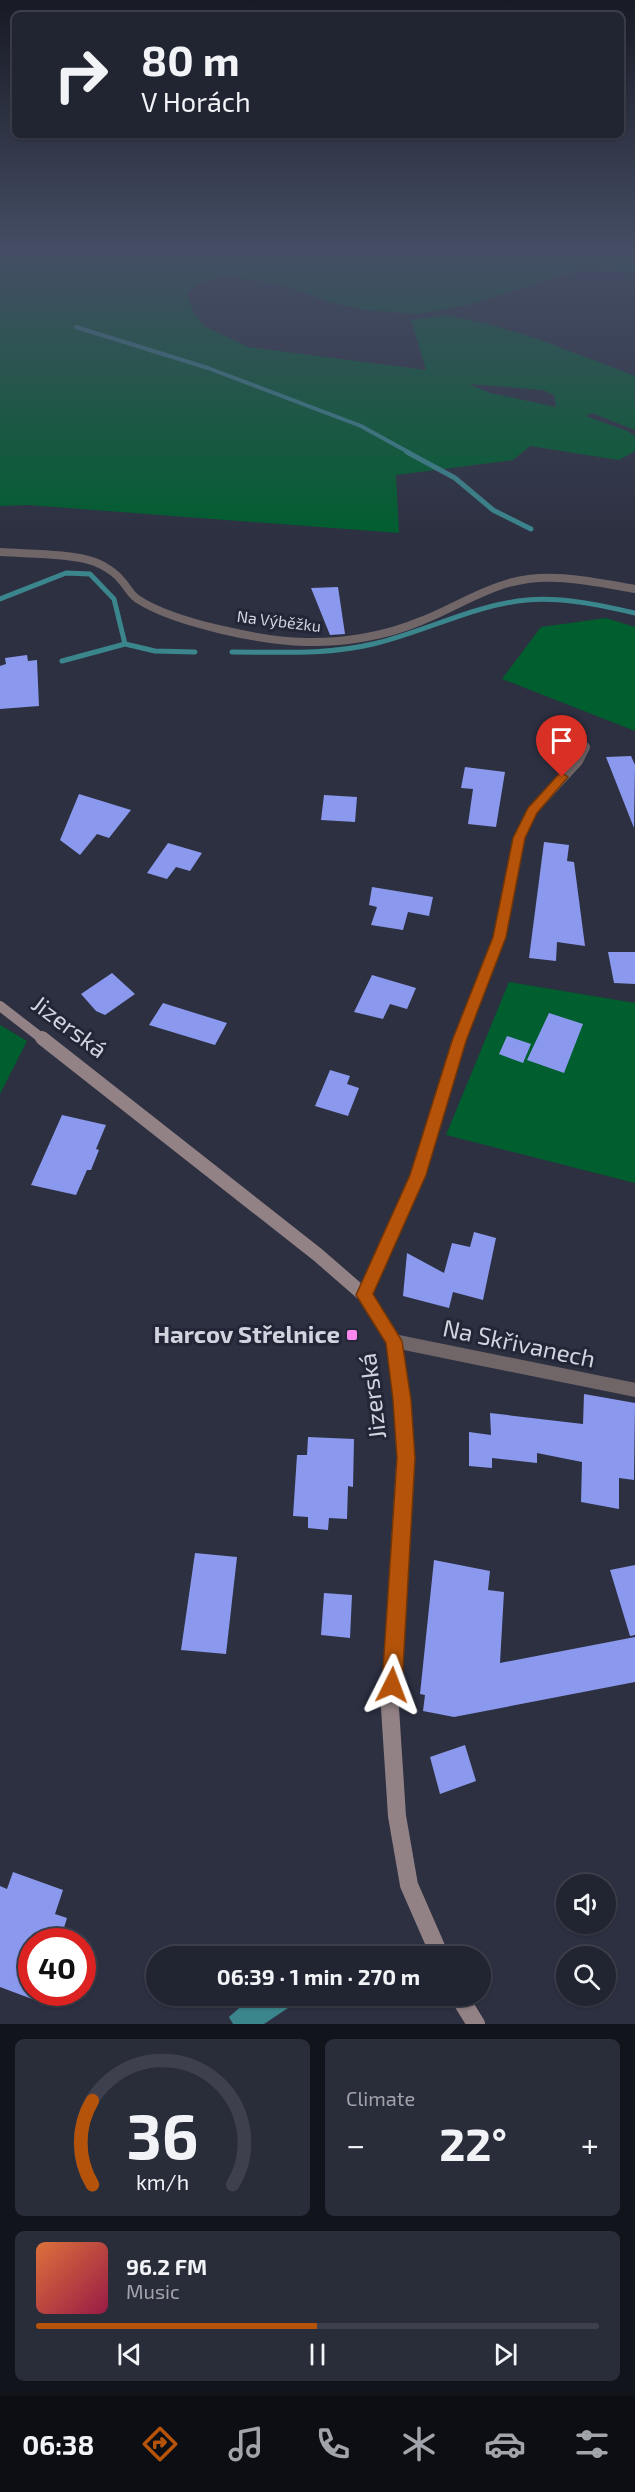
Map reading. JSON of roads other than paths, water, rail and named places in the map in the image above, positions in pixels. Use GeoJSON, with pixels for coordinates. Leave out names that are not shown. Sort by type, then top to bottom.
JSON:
{"type":"FeatureCollection","features":[{"type":"Feature","properties":{"kind":"street","name":"Na Výběžku"},"geometry":{"type":"LineString","coordinates":[[0,552],[66,557],[95,562],[119,577],[136,599],[164,614],[234,632],[304,642],[337,641],[384,633],[420,622],[507,583],[522,579],[543,577],[579,580],[635,589]]}},
{"type":"Feature","properties":{"kind":"street"},"geometry":{"type":"LineString","coordinates":[[364,1295],[418,1175],[459,1041],[500,937],[519,838],[532,811],[578,761],[585,747]]}},
{"type":"Feature","properties":{"kind":"street","name":"Jizerská"},"geometry":{"type":"LineString","coordinates":[[0,1006],[318,1255],[364,1295],[394,1341],[402,1400],[406,1458],[390,1708],[397,1816],[409,1885],[436,1946]]}},
{"type":"Feature","properties":{"kind":"street","name":"Na Skřivanech"},"geometry":{"type":"LineString","coordinates":[[394,1341],[635,1390]]}},
{"type":"Feature","properties":{"kind":"street"},"geometry":{"type":"LineString","coordinates":[[465,2006],[476,2024]]}},
{"type":"Feature","properties":{"kind":"waterway"},"geometry":{"type":"LineString","coordinates":[[148,349],[208,368],[361,426],[410,453]]}},
{"type":"Feature","properties":{"kind":"waterway"},"geometry":{"type":"LineString","coordinates":[[407,452],[455,478],[493,510],[531,529]]}},
{"type":"Feature","properties":{"kind":"waterway"},"geometry":{"type":"LineString","coordinates":[[0,599],[66,573],[90,574],[114,599],[125,644]]}},
{"type":"Feature","properties":{"kind":"waterway"},"geometry":{"type":"LineString","coordinates":[[232,652],[303,652],[356,648],[392,639],[487,607],[527,600],[568,601],[635,613]]}},
{"type":"Feature","properties":{"kind":"waterway"},"geometry":{"type":"LineString","coordinates":[[62,661],[125,644]]}},
{"type":"Feature","properties":{"kind":"waterway"},"geometry":{"type":"LineString","coordinates":[[125,644],[155,651],[195,652]]}},
{"type":"Feature","properties":{"kind":"place","name":"Harcov Střelnice"},"geometry":{"type":"Point","coordinates":[352,1335]}}]}
